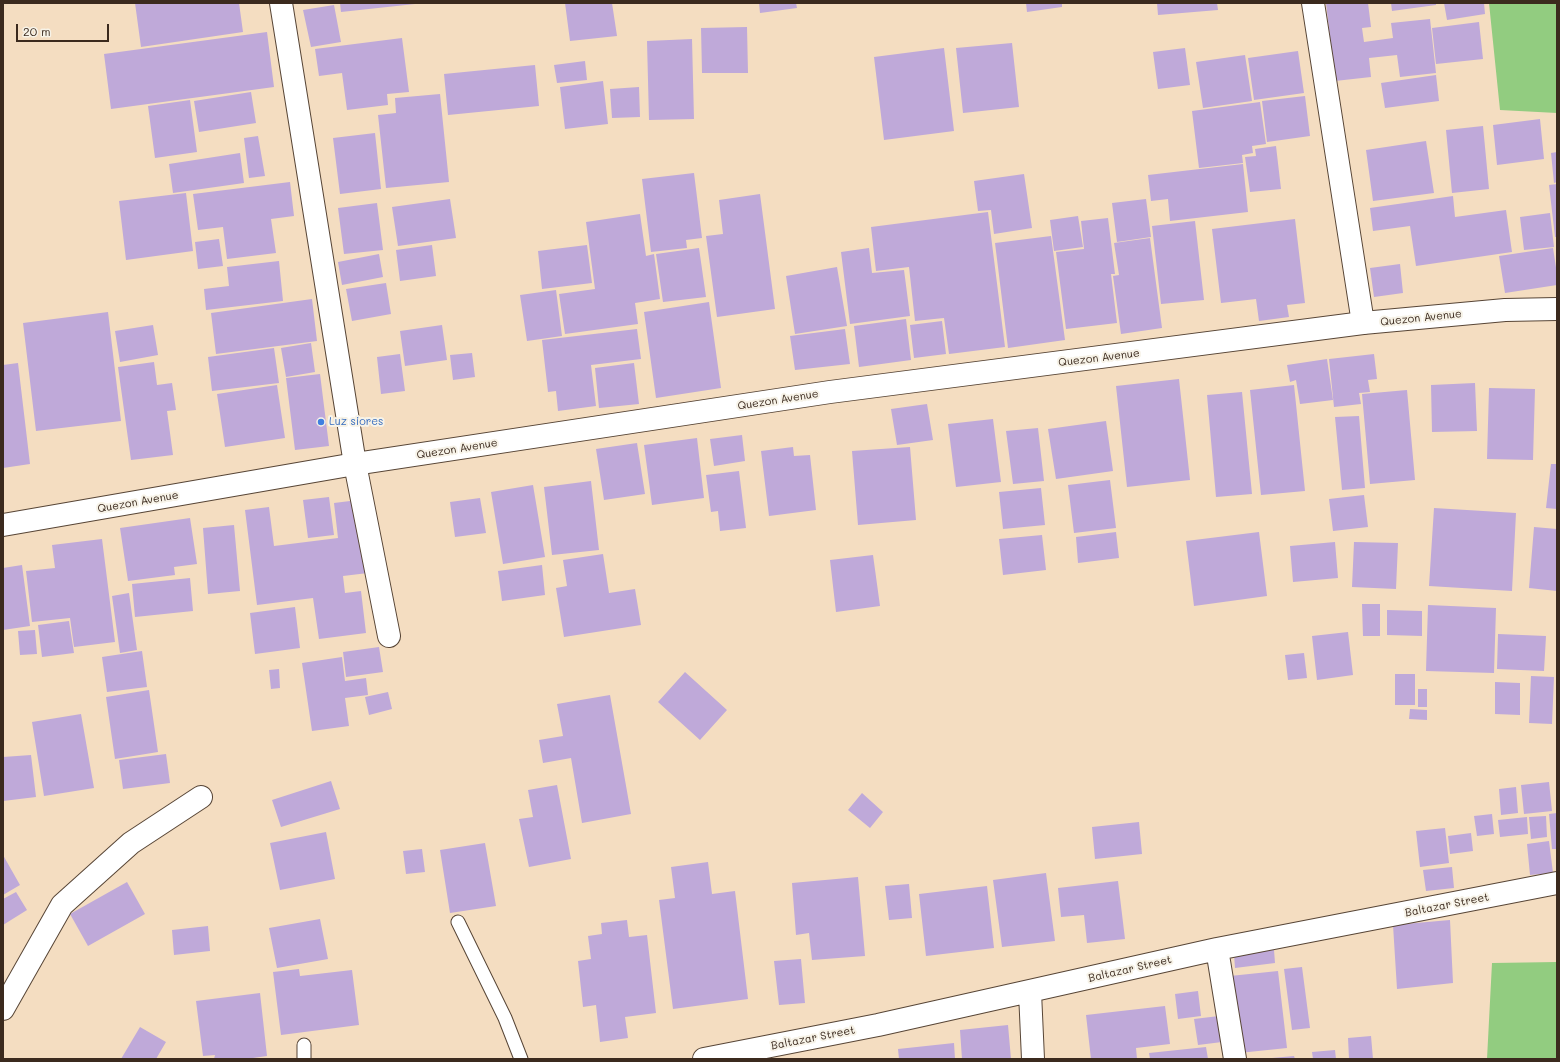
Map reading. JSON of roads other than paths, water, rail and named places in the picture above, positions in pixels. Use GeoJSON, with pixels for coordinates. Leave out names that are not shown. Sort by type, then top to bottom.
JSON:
{"type":"FeatureCollection","features":[{"type":"Feature","properties":{"kind":"street"},"geometry":{"type":"LineString","coordinates":[[281,3],[355,464],[389,636]]}},
{"type":"Feature","properties":{"kind":"street"},"geometry":{"type":"LineString","coordinates":[[1313,3],[1363,324]]}},
{"type":"Feature","properties":{"kind":"street","name":"Quezon Avenue"},"geometry":{"type":"LineString","coordinates":[[3,525],[355,464],[830,392],[1363,324],[1505,310],[1557,309]]}},
{"type":"Feature","properties":{"kind":"street"},"geometry":{"type":"LineString","coordinates":[[3,1009],[62,905],[132,843],[202,797]]}},
{"type":"Feature","properties":{"kind":"street","name":"Baltazar Street"},"geometry":{"type":"LineString","coordinates":[[704,1059],[878,1025],[1217,949],[1557,883]]}},
{"type":"Feature","properties":{"kind":"street"},"geometry":{"type":"LineString","coordinates":[[1217,949],[1235,1059]]}},
{"type":"Feature","properties":{"kind":"street"},"geometry":{"type":"LineString","coordinates":[[1030,992],[1033,1059]]}},
{"type":"Feature","properties":{"kind":"lane"},"geometry":{"type":"LineString","coordinates":[[458,922],[505,1018],[521,1059]]}},
{"type":"Feature","properties":{"kind":"lane"},"geometry":{"type":"LineString","coordinates":[[304,1045],[304,1059]]}},
{"type":"Feature","properties":{"kind":"place","name":"Luz siores"},"geometry":{"type":"Point","coordinates":[321,422]}}]}
